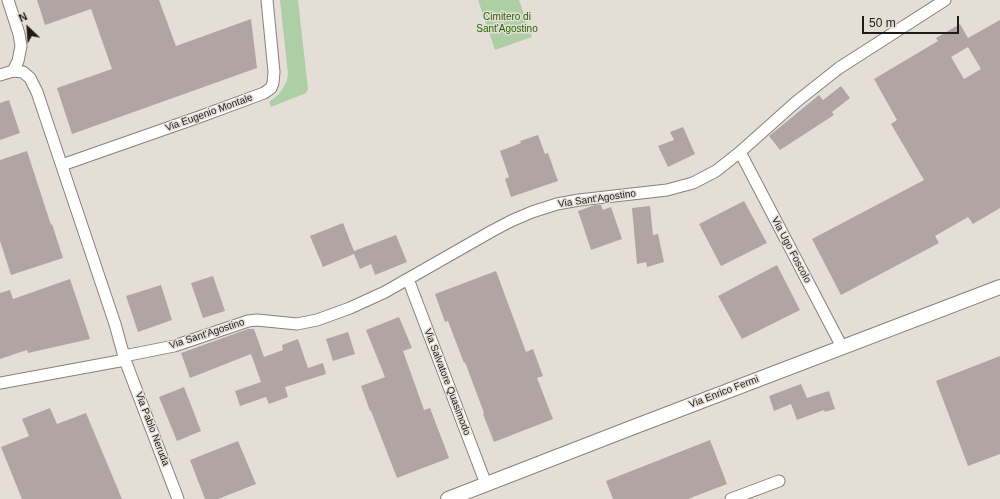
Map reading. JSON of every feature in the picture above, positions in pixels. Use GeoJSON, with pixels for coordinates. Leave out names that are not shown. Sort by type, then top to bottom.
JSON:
{"type":"FeatureCollection","features":[{"type":"Feature","properties":{"kind":"street"},"geometry":{"type":"LineString","coordinates":[[8,0],[19,34],[21,46],[18,61],[13,71]]}},
{"type":"Feature","properties":{"kind":"street","name":"Via Eugenio Montale"},"geometry":{"type":"LineString","coordinates":[[62,165],[264,93],[271,88],[274,72],[267,0]]}},
{"type":"Feature","properties":{"kind":"street","name":"Via Sant'Agostino"},"geometry":{"type":"LineString","coordinates":[[0,383],[124,358],[174,346],[248,321],[257,320],[297,324],[317,320],[350,308],[378,295],[492,231],[532,212],[557,204],[579,200],[667,190],[693,183],[716,170],[740,152],[796,102],[839,68],[945,0]]}},
{"type":"Feature","properties":{"kind":"street"},"geometry":{"type":"LineString","coordinates":[[0,75],[13,71],[22,72],[30,78],[38,92],[115,324],[124,358]]}},
{"type":"Feature","properties":{"kind":"street","name":"Via Ugo Foscolo"},"geometry":{"type":"LineString","coordinates":[[740,152],[842,347]]}},
{"type":"Feature","properties":{"kind":"street","name":"Via Salvatore Quasimodo"},"geometry":{"type":"LineString","coordinates":[[408,279],[486,484]]}},
{"type":"Feature","properties":{"kind":"street","name":"Via Enrico Fermi"},"geometry":{"type":"LineString","coordinates":[[448,499],[644,422],[1000,287]]}},
{"type":"Feature","properties":{"kind":"street","name":"Via Pablo Neruda"},"geometry":{"type":"LineString","coordinates":[[124,358],[178,499]]}},
{"type":"Feature","properties":{"kind":"street"},"geometry":{"type":"LineString","coordinates":[[731,499],[779,481]]}},
{"type":"Feature","properties":{"kind":"green space"},"geometry":{"type":"Polygon","coordinates":[[[280,0],[298,0],[308,89],[306,93],[271,107],[269,102],[282,90],[288,74],[280,0]]]}},
{"type":"Feature","properties":{"kind":"green space","name":"Cimitero di Sant'Agostino"},"geometry":{"type":"Polygon","coordinates":[[[478,0],[519,0],[532,37],[495,50],[478,0]]]}},
{"type":"Feature","properties":{"kind":"building"},"geometry":{"type":"Polygon","coordinates":[[[37,0],[159,0],[176,46],[251,19],[257,68],[72,134],[57,88],[112,69],[91,9],[45,25],[37,0]]]}},
{"type":"Feature","properties":{"kind":"building"},"geometry":{"type":"Polygon","coordinates":[[[1000,20],[1000,208],[973,224],[968,217],[935,236],[939,243],[841,295],[812,239],[924,180],[891,124],[897,120],[874,79],[938,41],[936,38],[960,24],[968,38],[1000,20]],[[968,47],[951,57],[964,79],[981,69],[968,47]]]}},
{"type":"Feature","properties":{"kind":"building"},"geometry":{"type":"Polygon","coordinates":[[[841,86],[850,98],[832,112],[834,115],[780,150],[769,136],[819,95],[823,100],[841,86]]]}},
{"type":"Feature","properties":{"kind":"building"},"geometry":{"type":"Polygon","coordinates":[[[9,100],[20,133],[0,140],[0,103],[9,100]]]}},
{"type":"Feature","properties":{"kind":"building"},"geometry":{"type":"Polygon","coordinates":[[[683,127],[695,154],[668,167],[658,146],[674,140],[670,132],[683,127]]]}},
{"type":"Feature","properties":{"kind":"building"},"geometry":{"type":"Polygon","coordinates":[[[538,135],[545,154],[548,153],[558,181],[511,197],[505,179],[509,177],[500,151],[521,143],[520,141],[538,135]]]}},
{"type":"Feature","properties":{"kind":"building"},"geometry":{"type":"Polygon","coordinates":[[[27,151],[63,258],[11,275],[0,241],[0,160],[27,151]]]}},
{"type":"Feature","properties":{"kind":"building"},"geometry":{"type":"Polygon","coordinates":[[[744,201],[767,243],[721,266],[699,224],[744,201]]]}},
{"type":"Feature","properties":{"kind":"building"},"geometry":{"type":"Polygon","coordinates":[[[595,205],[601,205],[603,210],[611,207],[622,239],[591,250],[578,211],[595,205]]]}},
{"type":"Feature","properties":{"kind":"building"},"geometry":{"type":"Polygon","coordinates":[[[650,206],[653,235],[658,234],[664,262],[647,267],[646,262],[637,264],[632,208],[650,206]]]}},
{"type":"Feature","properties":{"kind":"building"},"geometry":{"type":"Polygon","coordinates":[[[343,223],[354,251],[396,235],[407,262],[375,275],[371,264],[360,269],[354,254],[323,267],[310,236],[343,223]]]}},
{"type":"Feature","properties":{"kind":"building"},"geometry":{"type":"Polygon","coordinates":[[[777,265],[800,310],[742,339],[718,296],[777,265]]]}},
{"type":"Feature","properties":{"kind":"building"},"geometry":{"type":"Polygon","coordinates":[[[496,271],[526,352],[533,349],[543,376],[537,378],[553,419],[494,442],[465,362],[464,363],[448,321],[445,322],[435,294],[496,271]]]}},
{"type":"Feature","properties":{"kind":"building"},"geometry":{"type":"Polygon","coordinates":[[[213,276],[225,311],[203,318],[191,283],[213,276]]]}},
{"type":"Feature","properties":{"kind":"building"},"geometry":{"type":"Polygon","coordinates":[[[70,279],[90,339],[28,353],[27,350],[0,359],[0,293],[10,290],[13,299],[70,279]]]}},
{"type":"Feature","properties":{"kind":"building"},"geometry":{"type":"Polygon","coordinates":[[[161,285],[172,320],[138,332],[126,296],[161,285]]]}},
{"type":"Feature","properties":{"kind":"building"},"geometry":{"type":"Polygon","coordinates":[[[399,317],[412,348],[403,351],[424,410],[430,408],[449,458],[397,478],[361,386],[385,377],[366,330],[399,317]]]}},
{"type":"Feature","properties":{"kind":"building"},"geometry":{"type":"Polygon","coordinates":[[[248,329],[254,329],[264,357],[283,350],[282,345],[298,339],[308,368],[323,363],[326,374],[285,387],[288,397],[269,404],[266,397],[240,406],[235,391],[261,382],[251,354],[190,378],[181,353],[248,329]]]}},
{"type":"Feature","properties":{"kind":"building"},"geometry":{"type":"Polygon","coordinates":[[[348,332],[355,354],[333,361],[326,339],[348,332]]]}},
{"type":"Feature","properties":{"kind":"building"},"geometry":{"type":"Polygon","coordinates":[[[1000,356],[1000,454],[968,466],[936,381],[1000,356]]]}},
{"type":"Feature","properties":{"kind":"building"},"geometry":{"type":"Polygon","coordinates":[[[801,384],[807,398],[829,391],[835,409],[825,412],[824,410],[797,420],[791,404],[774,411],[769,396],[801,384]]]}},
{"type":"Feature","properties":{"kind":"building"},"geometry":{"type":"Polygon","coordinates":[[[184,387],[201,431],[177,441],[159,397],[184,387]]]}},
{"type":"Feature","properties":{"kind":"building"},"geometry":{"type":"Polygon","coordinates":[[[50,408],[57,424],[86,413],[122,499],[22,499],[1,447],[29,436],[22,419],[50,408]]]}},
{"type":"Feature","properties":{"kind":"building"},"geometry":{"type":"Polygon","coordinates":[[[710,440],[727,484],[688,499],[613,499],[606,481],[710,440]]]}},
{"type":"Feature","properties":{"kind":"building"},"geometry":{"type":"Polygon","coordinates":[[[238,441],[256,484],[218,499],[205,499],[190,460],[238,441]]]}}]}
